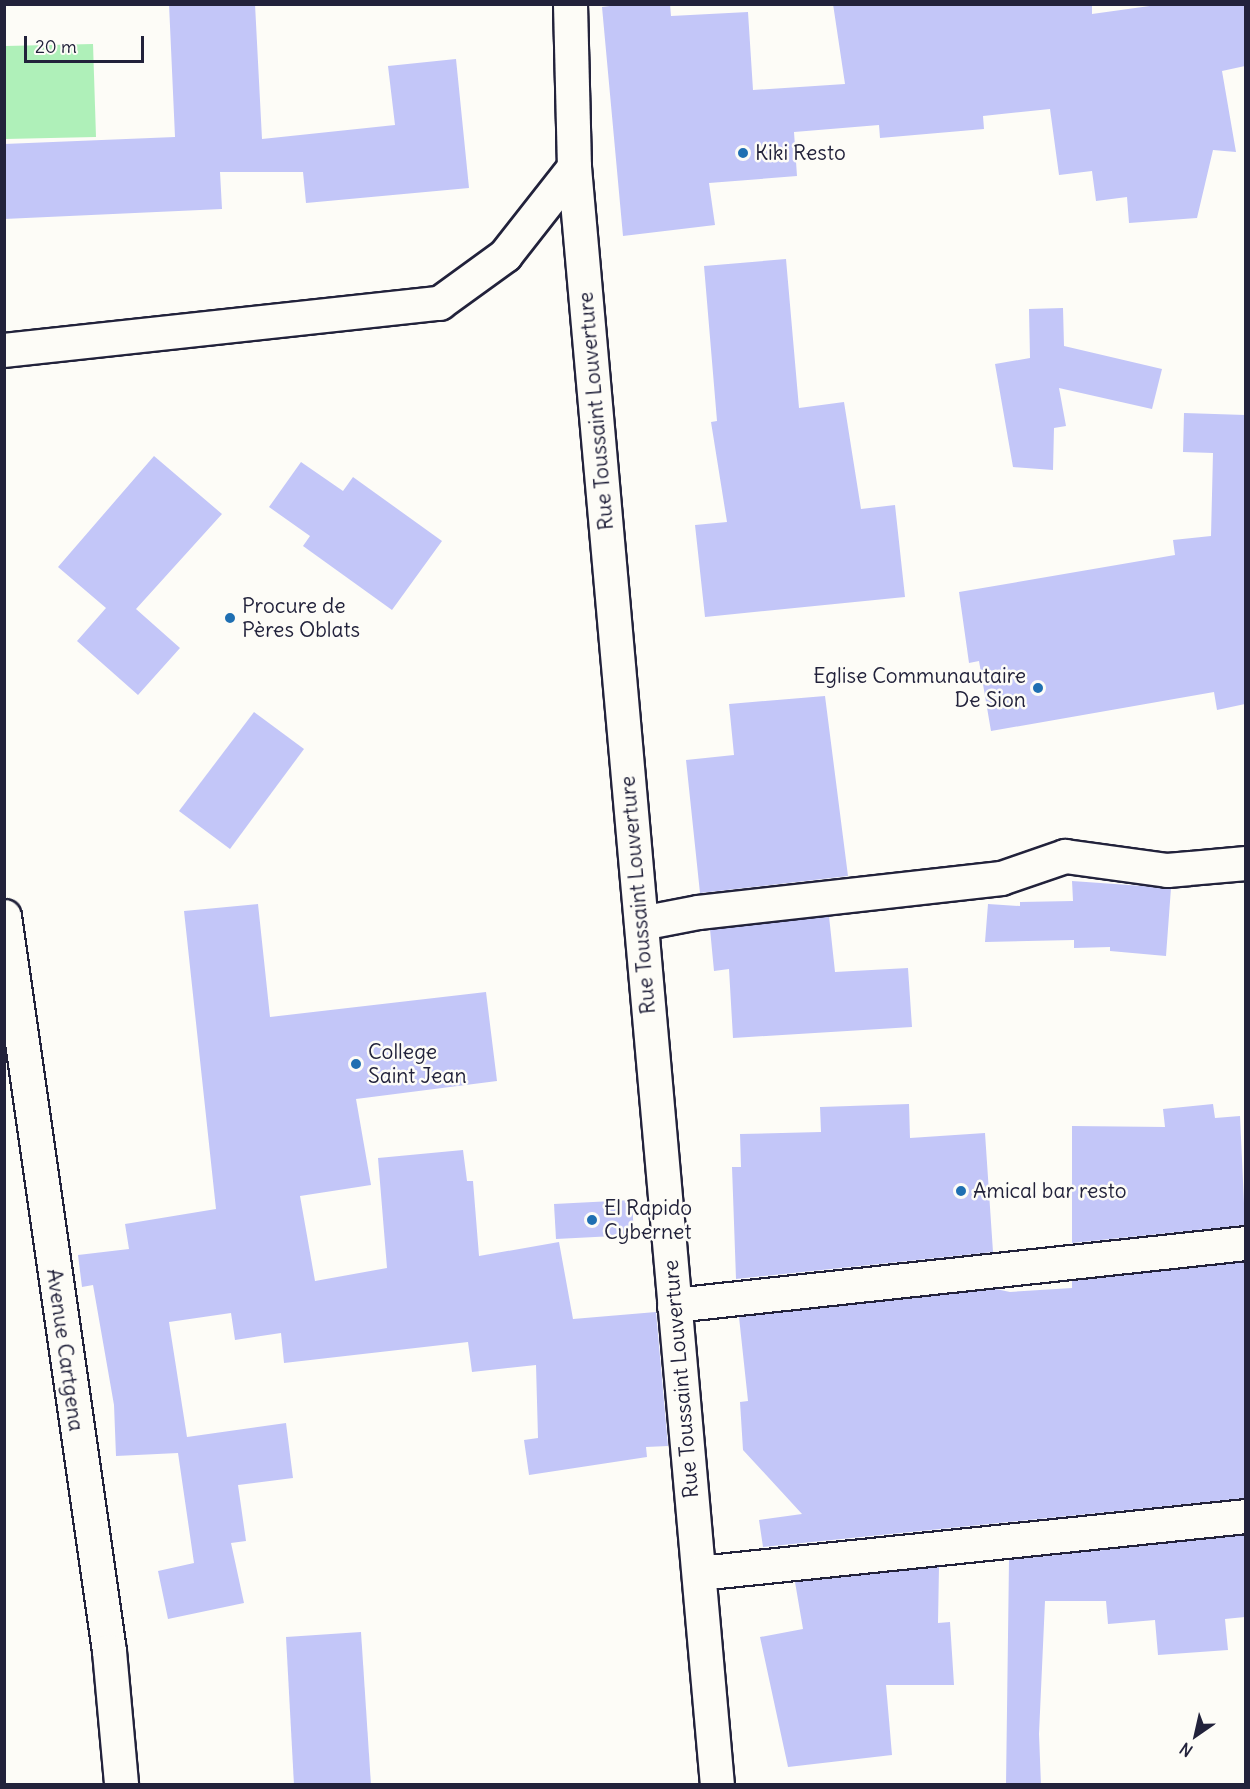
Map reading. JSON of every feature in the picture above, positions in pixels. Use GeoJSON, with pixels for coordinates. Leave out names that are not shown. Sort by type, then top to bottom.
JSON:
{"type":"FeatureCollection","features":[{"type":"Feature","properties":{"kind":"street","name":"Rue Toussaint Louverture"},"geometry":{"type":"LineString","coordinates":[[570,4],[574,166],[717,1785]]}},
{"type":"Feature","properties":{"kind":"street"},"geometry":{"type":"LineString","coordinates":[[4,350],[439,303],[506,255],[574,166]]}},
{"type":"Feature","properties":{"kind":"street"},"geometry":{"type":"LineString","coordinates":[[641,923],[698,912],[1001,878],[1065,856],[1167,870],[1245,863]]}},
{"type":"Feature","properties":{"kind":"street","name":"Avenue Cartgena"},"geometry":{"type":"LineString","coordinates":[[4,916],[109,1651],[121,1785]]}},
{"type":"Feature","properties":{"kind":"street"},"geometry":{"type":"LineString","coordinates":[[674,1305],[1245,1243]]}},
{"type":"Feature","properties":{"kind":"street"},"geometry":{"type":"LineString","coordinates":[[699,1573],[1245,1516]]}},
{"type":"Feature","properties":{"kind":"green space"},"geometry":{"type":"Polygon","coordinates":[[[93,44],[96,137],[5,139],[5,46],[93,44]]]}},
{"type":"Feature","properties":{"kind":"building"},"geometry":{"type":"Polygon","coordinates":[[[169,4],[255,4],[262,139],[395,125],[388,66],[456,59],[469,188],[306,203],[303,172],[220,172],[222,209],[4,219],[4,144],[175,137],[169,4]]]}},
{"type":"Feature","properties":{"kind":"building"},"geometry":{"type":"Polygon","coordinates":[[[625,4],[670,4],[671,16],[748,12],[753,90],[845,84],[833,4],[1092,4],[1092,14],[1164,4],[1245,4],[1245,66],[1222,71],[1236,152],[1213,150],[1197,218],[1129,223],[1127,197],[1096,201],[1092,171],[1059,175],[1050,109],[983,116],[984,129],[880,138],[879,125],[794,132],[797,176],[709,183],[715,225],[623,236],[602,7],[625,4]]]}},
{"type":"Feature","properties":{"kind":"building"},"geometry":{"type":"Polygon","coordinates":[[[786,259],[799,408],[844,402],[861,509],[895,505],[905,597],[705,617],[695,525],[727,522],[711,422],[717,421],[704,266],[786,259]]]}},
{"type":"Feature","properties":{"kind":"building"},"geometry":{"type":"Polygon","coordinates":[[[1063,308],[1064,346],[1162,369],[1152,409],[1059,388],[1066,426],[1054,428],[1053,470],[1013,467],[995,364],[1030,358],[1029,309],[1063,308]]]}},
{"type":"Feature","properties":{"kind":"building"},"geometry":{"type":"Polygon","coordinates":[[[1184,413],[1245,415],[1245,704],[1217,710],[1214,692],[991,731],[979,661],[969,663],[959,592],[1175,555],[1173,540],[1211,536],[1213,453],[1183,452],[1184,413]]]}},
{"type":"Feature","properties":{"kind":"building"},"geometry":{"type":"Polygon","coordinates":[[[154,456],[222,514],[136,609],[180,648],[138,695],[77,641],[106,608],[58,567],[154,456]]]}},
{"type":"Feature","properties":{"kind":"building"},"geometry":{"type":"Polygon","coordinates":[[[301,462],[343,491],[353,477],[442,541],[392,610],[303,546],[310,536],[269,507],[301,462]]]}},
{"type":"Feature","properties":{"kind":"building"},"geometry":{"type":"Polygon","coordinates":[[[825,696],[848,876],[700,893],[686,760],[734,755],[729,704],[825,696]]]}},
{"type":"Feature","properties":{"kind":"building"},"geometry":{"type":"Polygon","coordinates":[[[254,712],[304,749],[230,849],[179,811],[254,712]]]}},
{"type":"Feature","properties":{"kind":"building"},"geometry":{"type":"Polygon","coordinates":[[[1072,881],[1171,888],[1166,956],[1110,951],[1110,947],[1074,948],[1074,940],[985,942],[988,904],[1020,906],[1020,902],[1073,901],[1072,881]]]}},
{"type":"Feature","properties":{"kind":"building"},"geometry":{"type":"Polygon","coordinates":[[[258,904],[270,1017],[486,992],[497,1081],[356,1099],[371,1185],[300,1196],[315,1281],[387,1268],[378,1158],[463,1150],[467,1181],[473,1181],[479,1256],[559,1242],[573,1319],[656,1312],[668,1446],[646,1447],[647,1457],[529,1475],[524,1440],[538,1438],[536,1365],[472,1372],[468,1342],[284,1363],[281,1333],[235,1340],[231,1313],[169,1322],[187,1437],[286,1423],[293,1478],[238,1485],[246,1541],[231,1543],[244,1603],[168,1619],[158,1571],[194,1563],[178,1453],[116,1456],[114,1405],[93,1285],[82,1287],[78,1255],[129,1249],[125,1224],[216,1209],[184,911],[258,904]]]}},
{"type":"Feature","properties":{"kind":"building"},"geometry":{"type":"Polygon","coordinates":[[[829,916],[835,972],[908,968],[912,1027],[733,1038],[729,969],[714,971],[710,929],[829,916]]]}},
{"type":"Feature","properties":{"kind":"building"},"geometry":{"type":"Polygon","coordinates":[[[909,1104],[910,1138],[985,1133],[993,1252],[736,1279],[732,1167],[741,1167],[740,1134],[821,1132],[820,1107],[909,1104]]]}},
{"type":"Feature","properties":{"kind":"building"},"geometry":{"type":"Polygon","coordinates":[[[1213,1104],[1215,1118],[1240,1116],[1245,1225],[1072,1243],[1072,1126],[1165,1127],[1163,1109],[1213,1104]]]}},
{"type":"Feature","properties":{"kind":"building"},"geometry":{"type":"Polygon","coordinates":[[[632,1200],[634,1235],[556,1239],[554,1204],[632,1200]]]}},
{"type":"Feature","properties":{"kind":"building"},"geometry":{"type":"Polygon","coordinates":[[[1245,1262],[1245,1498],[763,1547],[759,1520],[802,1514],[743,1450],[740,1402],[748,1401],[739,1317],[996,1289],[1010,1292],[1072,1288],[1072,1281],[1245,1262]]]}},
{"type":"Feature","properties":{"kind":"building"},"geometry":{"type":"Polygon","coordinates":[[[1245,1535],[1245,1617],[1225,1619],[1228,1650],[1158,1655],[1155,1620],[1108,1624],[1106,1601],[1045,1601],[1039,1734],[1041,1785],[1006,1785],[1009,1560],[1245,1535]]]}},
{"type":"Feature","properties":{"kind":"building"},"geometry":{"type":"Polygon","coordinates":[[[939,1567],[938,1623],[950,1622],[954,1685],[886,1685],[892,1755],[788,1767],[760,1637],[803,1629],[795,1582],[939,1567]]]}},
{"type":"Feature","properties":{"kind":"building"},"geometry":{"type":"Polygon","coordinates":[[[361,1632],[371,1785],[294,1785],[286,1637],[361,1632]]]}},
{"type":"Feature","properties":{"kind":"place","name":"Kiki Resto"},"geometry":{"type":"Point","coordinates":[743,153]}},
{"type":"Feature","properties":{"kind":"place","name":"Procure de Pères Oblats"},"geometry":{"type":"Point","coordinates":[230,618]}},
{"type":"Feature","properties":{"kind":"place","name":"Eglise Communautaire De Sion"},"geometry":{"type":"Point","coordinates":[1038,688]}},
{"type":"Feature","properties":{"kind":"place","name":"College Saint Jean"},"geometry":{"type":"Point","coordinates":[356,1064]}},
{"type":"Feature","properties":{"kind":"place","name":"Amical bar resto"},"geometry":{"type":"Point","coordinates":[961,1191]}},
{"type":"Feature","properties":{"kind":"place","name":"El Rapido Cybernet"},"geometry":{"type":"Point","coordinates":[592,1220]}}]}
